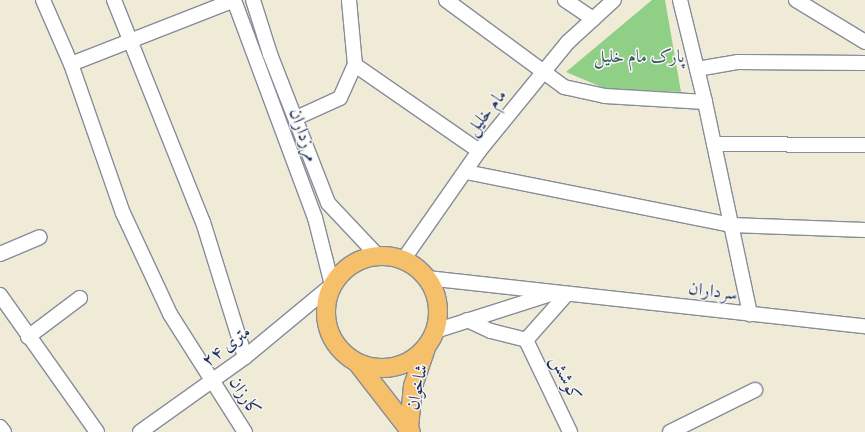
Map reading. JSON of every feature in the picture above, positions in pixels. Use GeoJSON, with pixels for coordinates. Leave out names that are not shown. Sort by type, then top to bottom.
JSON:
{"type":"FeatureCollection","features":[{"type":"Feature","properties":{"kind":"main road"},"geometry":{"type":"LineString","coordinates":[[378,256],[397,257],[427,278],[436,294],[439,313],[435,331],[427,348],[412,360],[395,368],[376,368],[358,364],[343,354],[332,339],[326,322],[325,302],[332,285],[344,270],[359,261],[378,256]]}},
{"type":"Feature","properties":{"kind":"main road","name":"شاخوان"},"geometry":{"type":"LineString","coordinates":[[410,430],[414,386],[427,348]]}},
{"type":"Feature","properties":{"kind":"main road","name":"شاخوان"},"geometry":{"type":"LineString","coordinates":[[358,364],[410,430]]}},
{"type":"Feature","properties":{"kind":"street","name":"کارزان"},"geometry":{"type":"LineString","coordinates":[[43,0],[71,64],[123,213],[170,314],[245,432]]}},
{"type":"Feature","properties":{"kind":"street"},"geometry":{"type":"LineString","coordinates":[[114,0],[203,222],[245,357]]}},
{"type":"Feature","properties":{"kind":"street"},"geometry":{"type":"LineString","coordinates":[[71,64],[234,0]]}},
{"type":"Feature","properties":{"kind":"street","name":"مرزداران"},"geometry":{"type":"LineString","coordinates":[[234,0],[315,218],[332,285]]}},
{"type":"Feature","properties":{"kind":"street","name":"مرزداران"},"geometry":{"type":"LineString","coordinates":[[253,0],[270,54],[328,203],[342,221],[378,256]]}},
{"type":"Feature","properties":{"kind":"street"},"geometry":{"type":"LineString","coordinates":[[296,118],[340,98],[355,65],[349,0]]}},
{"type":"Feature","properties":{"kind":"street"},"geometry":{"type":"LineString","coordinates":[[446,0],[564,87],[605,96],[705,102]]}},
{"type":"Feature","properties":{"kind":"street"},"geometry":{"type":"LineString","coordinates":[[565,0],[592,19]]}},
{"type":"Feature","properties":{"kind":"street","name":"مام خلیل"},"geometry":{"type":"LineString","coordinates":[[403,260],[479,152],[543,72],[568,42],[614,0]]}},
{"type":"Feature","properties":{"kind":"street"},"geometry":{"type":"LineString","coordinates":[[680,0],[705,102],[750,314]]}},
{"type":"Feature","properties":{"kind":"street"},"geometry":{"type":"LineString","coordinates":[[796,0],[865,42]]}},
{"type":"Feature","properties":{"kind":"street"},"geometry":{"type":"LineString","coordinates":[[697,69],[738,62],[865,63]]}},
{"type":"Feature","properties":{"kind":"street"},"geometry":{"type":"LineString","coordinates":[[355,65],[479,152]]}},
{"type":"Feature","properties":{"kind":"street"},"geometry":{"type":"LineString","coordinates":[[714,144],[865,145]]}},
{"type":"Feature","properties":{"kind":"street"},"geometry":{"type":"LineString","coordinates":[[466,172],[731,225],[865,230]]}},
{"type":"Feature","properties":{"kind":"street"},"geometry":{"type":"LineString","coordinates":[[0,254],[40,237]]}},
{"type":"Feature","properties":{"kind":"street","name":"سرداران"},"geometry":{"type":"LineString","coordinates":[[427,278],[865,326]]}},
{"type":"Feature","properties":{"kind":"street","name":"۲۴ متری"},"geometry":{"type":"LineString","coordinates":[[140,432],[245,357],[332,285]]}},
{"type":"Feature","properties":{"kind":"street"},"geometry":{"type":"LineString","coordinates":[[467,320],[491,331],[526,340],[562,293]]}},
{"type":"Feature","properties":{"kind":"street","name":"سرداران"},"geometry":{"type":"LineString","coordinates":[[435,331],[467,320],[562,293]]}},
{"type":"Feature","properties":{"kind":"street"},"geometry":{"type":"LineString","coordinates":[[0,295],[28,337],[97,432]]}},
{"type":"Feature","properties":{"kind":"street"},"geometry":{"type":"LineString","coordinates":[[28,337],[80,298]]}},
{"type":"Feature","properties":{"kind":"street","name":"کوشش"},"geometry":{"type":"LineString","coordinates":[[526,340],[570,432]]}},
{"type":"Feature","properties":{"kind":"street"},"geometry":{"type":"LineString","coordinates":[[670,432],[687,428],[755,390]]}},
{"type":"Feature","properties":{"kind":"street"},"geometry":{"type":"LineString","coordinates":[[0,427],[4,432]]}},
{"type":"Feature","properties":{"kind":"green space","name":"پارک مام خلیل"},"geometry":{"type":"Polygon","coordinates":[[[652,0],[665,0],[681,92],[606,89],[566,72],[652,0]]]}}]}
